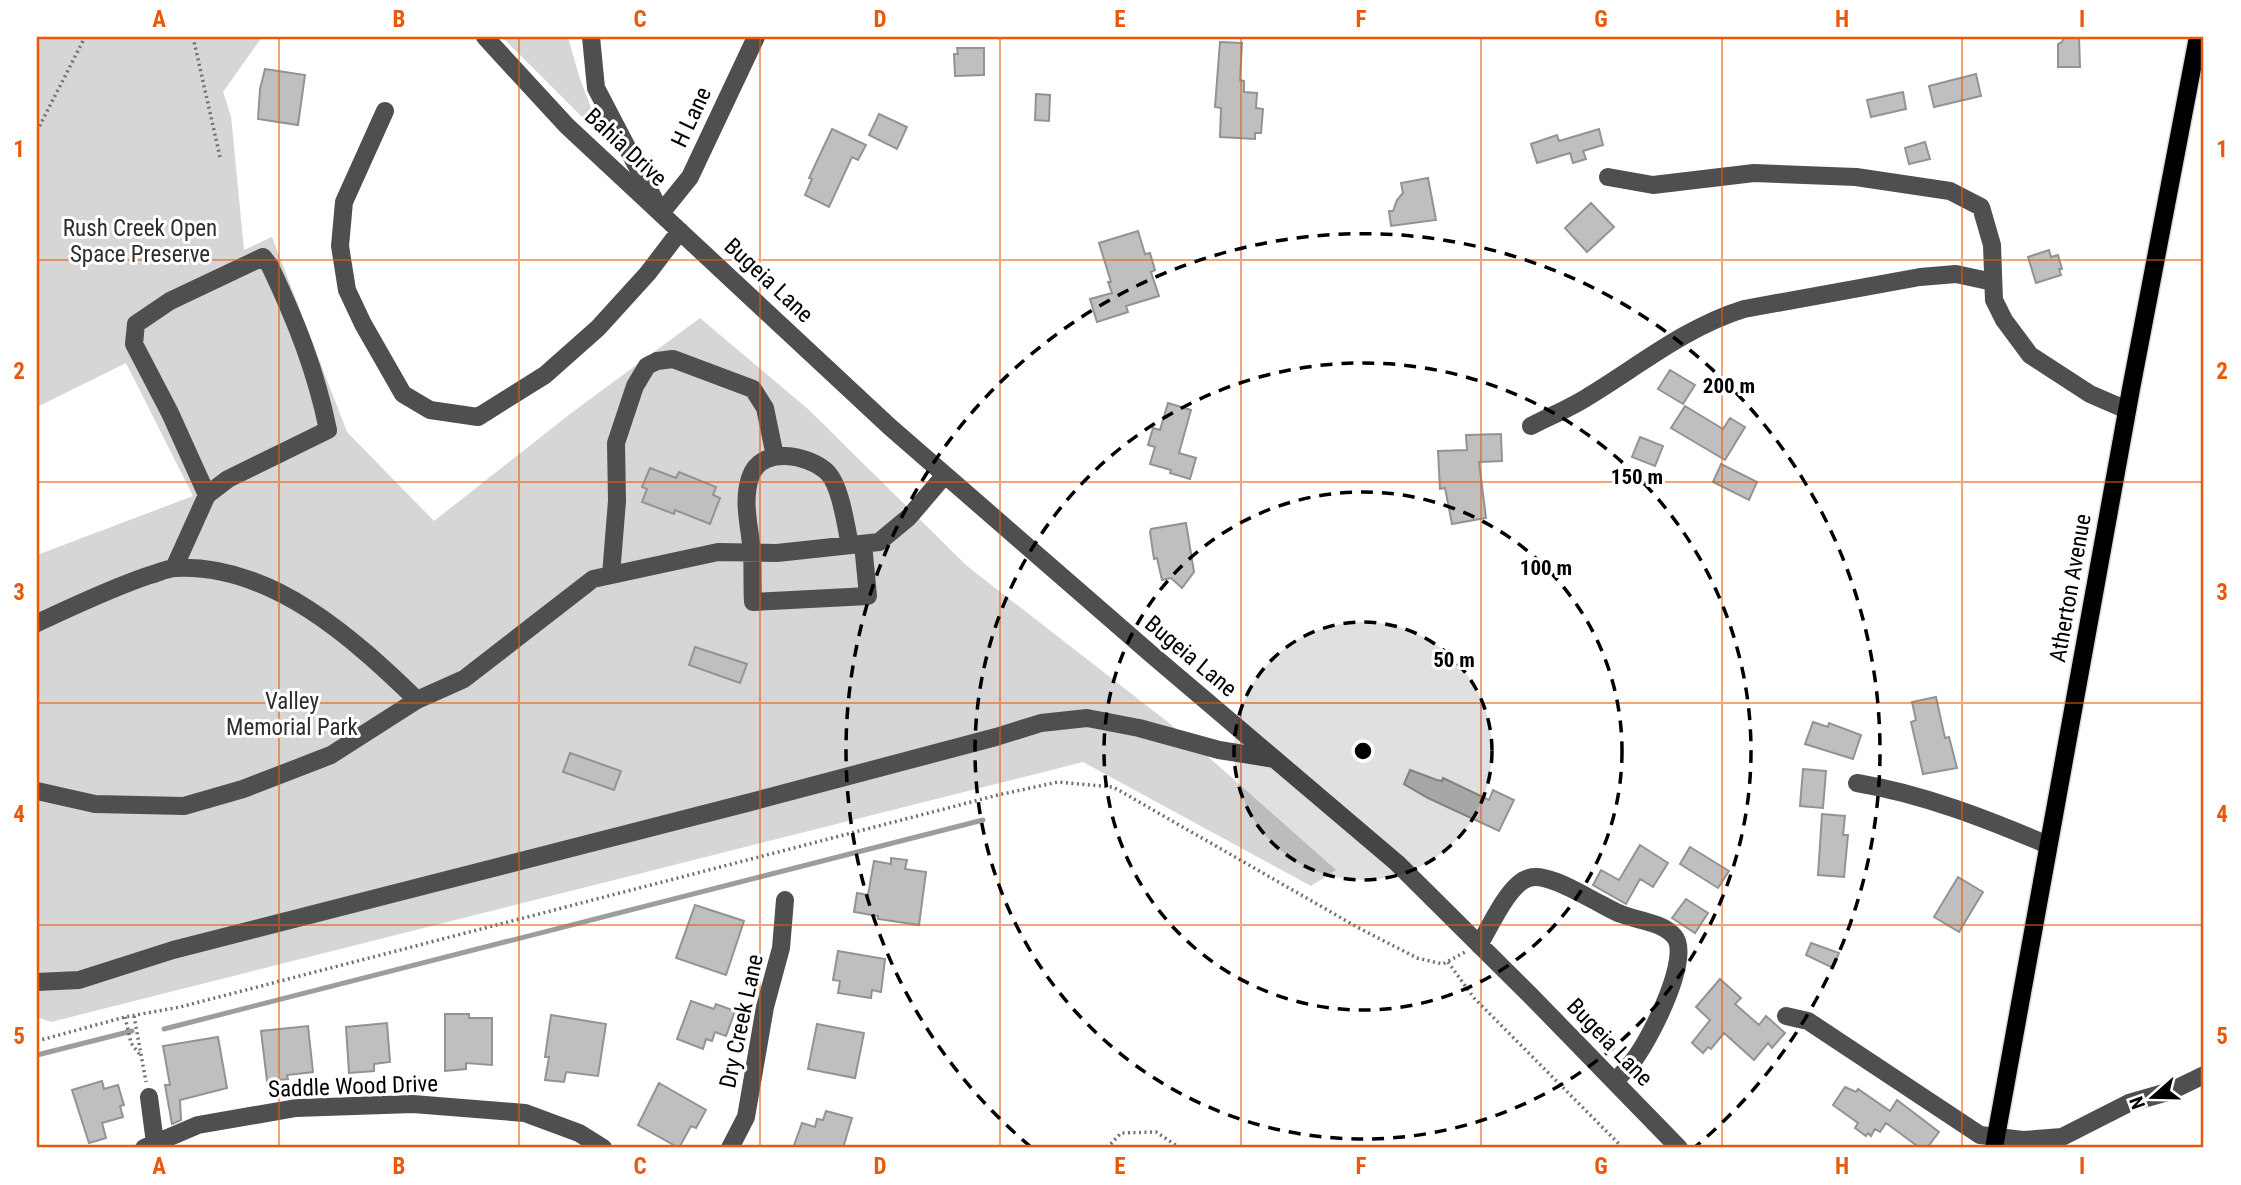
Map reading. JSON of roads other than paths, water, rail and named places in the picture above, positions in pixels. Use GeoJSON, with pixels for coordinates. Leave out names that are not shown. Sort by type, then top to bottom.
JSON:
{"type":"FeatureCollection","features":[{"type":"Feature","properties":{"kind":"main road","name":"Atherton Avenue"},"geometry":{"type":"LineString","coordinates":[[1995,1143],[2127,410],[2198,37]]}},
{"type":"Feature","properties":{"kind":"street","name":"Bahia Drive"},"geometry":{"type":"LineString","coordinates":[[485,37],[567,126],[661,213]]}},
{"type":"Feature","properties":{"kind":"street","name":"Bahia Drive"},"geometry":{"type":"LineString","coordinates":[[591,37],[596,88],[661,213]]}},
{"type":"Feature","properties":{"kind":"street","name":"H Lane"},"geometry":{"type":"LineString","coordinates":[[661,213],[690,177],[756,37]]}},
{"type":"Feature","properties":{"kind":"street"},"geometry":{"type":"LineString","coordinates":[[384,111],[344,202],[340,246],[347,290],[363,324],[403,394],[430,410],[478,417],[545,375],[598,328],[648,273],[680,231]]}},
{"type":"Feature","properties":{"kind":"street"},"geometry":{"type":"LineString","coordinates":[[1608,177],[1653,185],[1754,173],[1856,177],[1950,191],[1981,207],[1992,245],[1994,300],[2030,355],[2090,394],[2127,410]]}},
{"type":"Feature","properties":{"kind":"street","name":"Bugeia Lane"},"geometry":{"type":"LineString","coordinates":[[661,213],[944,476],[1398,863],[1679,1148]]}},
{"type":"Feature","properties":{"kind":"street"},"geometry":{"type":"LineString","coordinates":[[174,568],[207,495],[228,479],[328,430],[316,376],[299,330],[271,266],[263,257],[170,301],[136,324],[134,344],[170,413],[207,495]]}},
{"type":"Feature","properties":{"kind":"street"},"geometry":{"type":"LineString","coordinates":[[1531,426],[1587,398],[1665,345],[1720,317],[1744,309],[1920,276],[1956,274],[1993,282]]}},
{"type":"Feature","properties":{"kind":"street"},"geometry":{"type":"LineString","coordinates":[[611,575],[617,501],[616,443],[635,386],[647,366],[657,361],[673,359],[753,389],[765,408],[775,456]]}},
{"type":"Feature","properties":{"kind":"street"},"geometry":{"type":"LineString","coordinates":[[775,456],[809,460],[829,474],[857,545],[868,596],[752,602],[752,553],[745,501],[751,475],[764,461],[775,456]]}},
{"type":"Feature","properties":{"kind":"street"},"geometry":{"type":"LineString","coordinates":[[37,791],[95,804],[184,806],[243,789],[331,755],[418,700],[464,679],[593,579],[718,552],[777,554],[879,542],[909,517],[944,476]]}},
{"type":"Feature","properties":{"kind":"street"},"geometry":{"type":"LineString","coordinates":[[37,623],[127,583],[174,568],[222,572],[262,584],[320,616],[374,658],[418,700]]}},
{"type":"Feature","properties":{"kind":"street"},"geometry":{"type":"LineString","coordinates":[[37,982],[79,980],[173,950],[747,803],[1041,723],[1087,718],[1139,728],[1219,750],[1275,759]]}},
{"type":"Feature","properties":{"kind":"street"},"geometry":{"type":"LineString","coordinates":[[1857,783],[1893,789],[2001,824],[2049,845]]}},
{"type":"Feature","properties":{"kind":"street"},"geometry":{"type":"LineString","coordinates":[[1479,945],[1517,884],[1538,876],[1563,885],[1622,915],[1667,929],[1677,939],[1680,947],[1678,961],[1670,988],[1638,1054],[1615,1082]]}},
{"type":"Feature","properties":{"kind":"street","name":"Dry Creek Lane"},"geometry":{"type":"LineString","coordinates":[[730,1148],[746,1117],[765,1007],[780,948],[785,900]]}},
{"type":"Feature","properties":{"kind":"street"},"geometry":{"type":"LineString","coordinates":[[1786,1016],[1808,1021],[1995,1143],[2062,1137],[2129,1103],[2171,1091],[2204,1075]]}},
{"type":"Feature","properties":{"kind":"street"},"geometry":{"type":"LineString","coordinates":[[149,1097],[149,1146]]}},
{"type":"Feature","properties":{"kind":"street","name":"Saddle Wood Drive"},"geometry":{"type":"LineString","coordinates":[[149,1146],[198,1125],[296,1108],[413,1104],[525,1113],[579,1133],[603,1148]]}},
{"type":"Feature","properties":{"kind":"waterway"},"geometry":{"type":"LineString","coordinates":[[164,1029],[983,820]]}},
{"type":"Feature","properties":{"kind":"waterway"},"geometry":{"type":"LineString","coordinates":[[37,1055],[132,1031]]}},
{"type":"Feature","properties":{"kind":"park label","name":"Rush Creek Open Space Preserve"},"geometry":{"type":"Point","coordinates":[140,241]}},
{"type":"Feature","properties":{"kind":"park label","name":"Valley Memorial Park"},"geometry":{"type":"Point","coordinates":[292,714]}}]}
